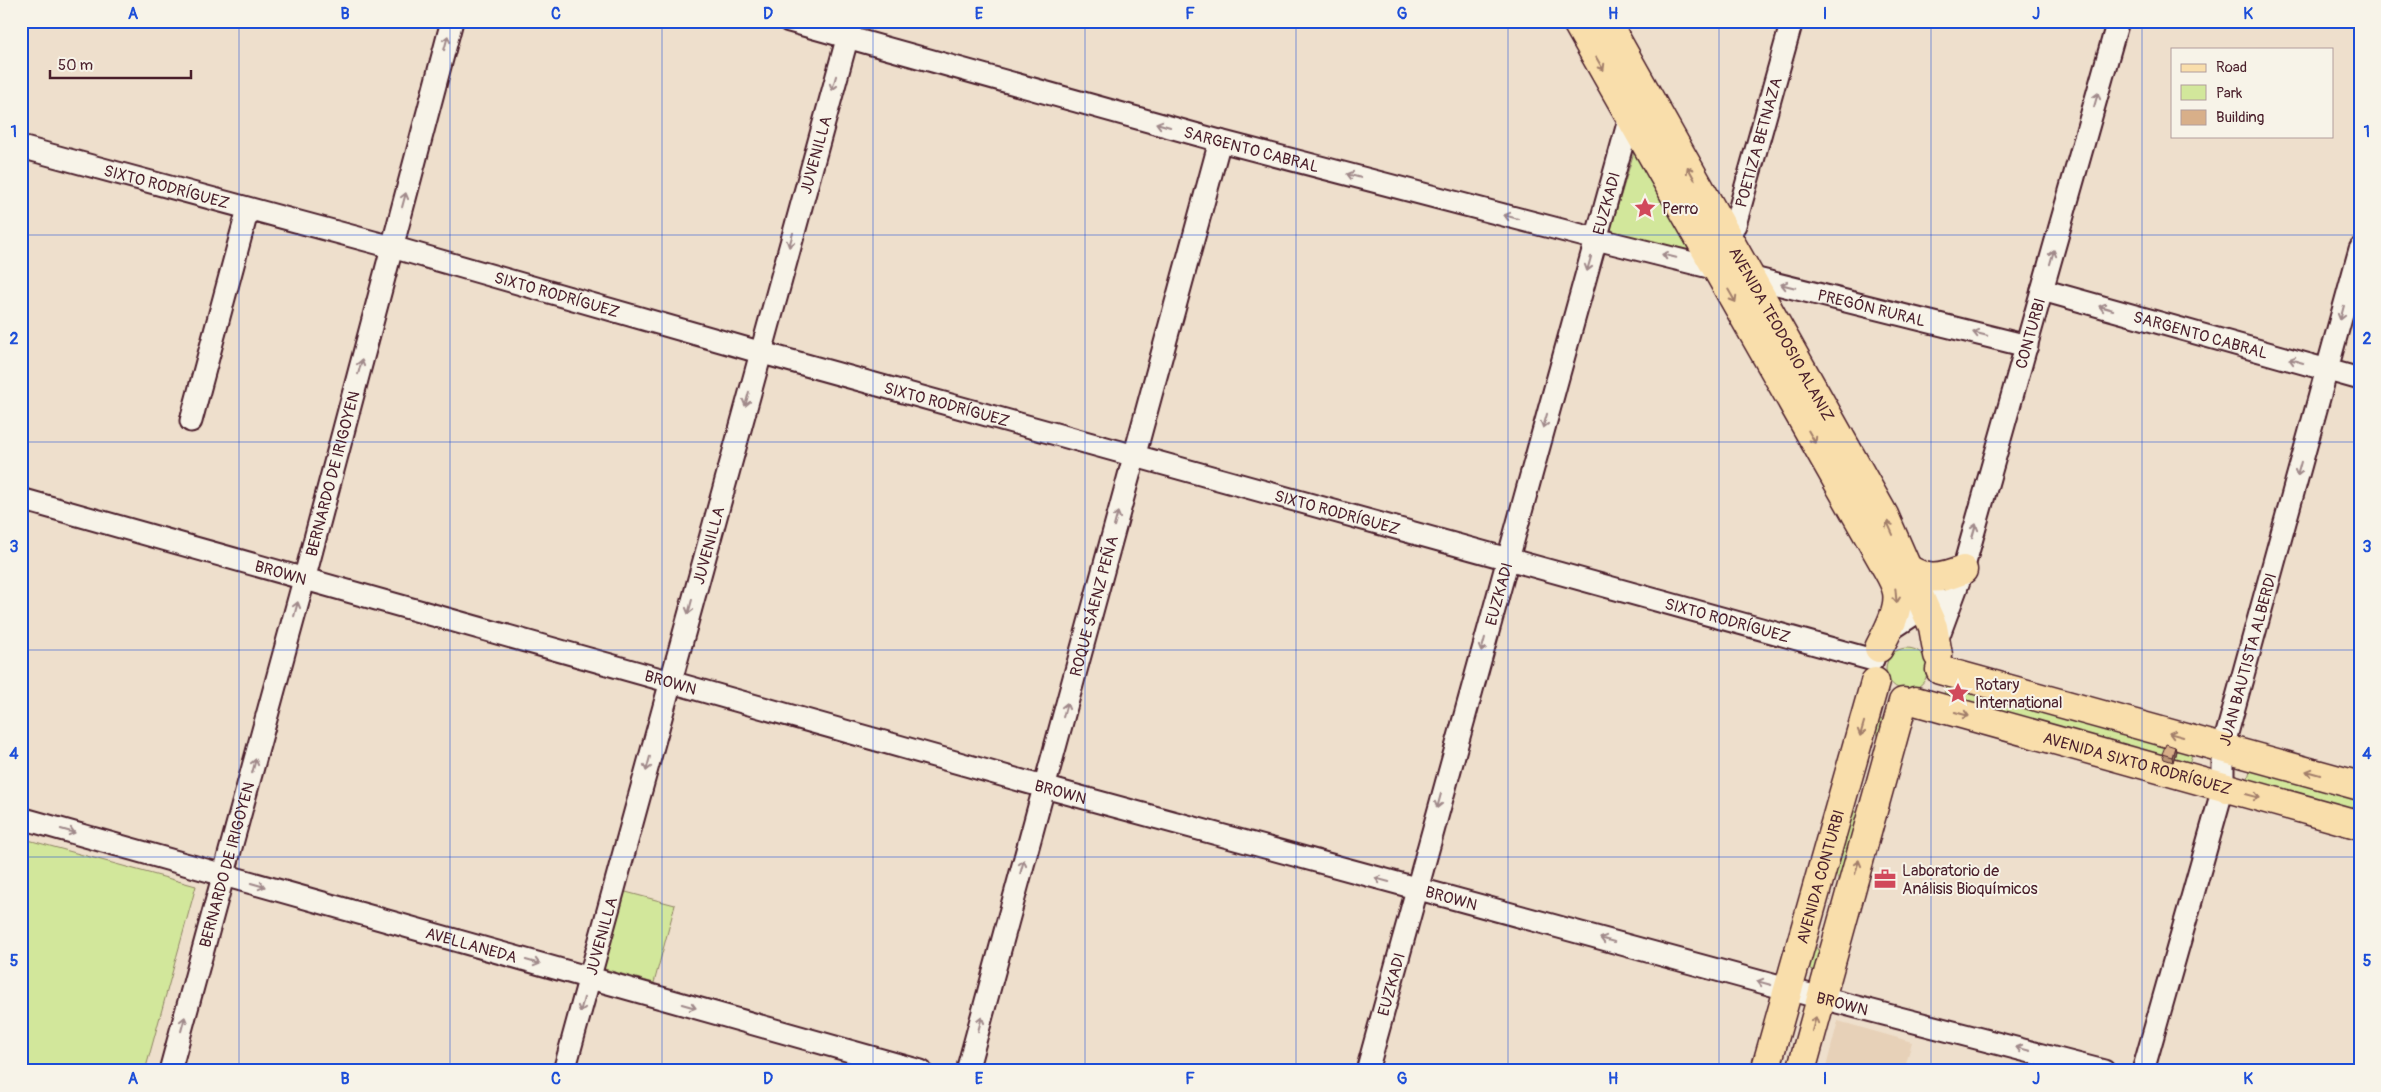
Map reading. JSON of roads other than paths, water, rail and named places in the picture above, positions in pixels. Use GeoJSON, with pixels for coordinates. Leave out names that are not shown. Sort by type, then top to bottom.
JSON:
{"type":"FeatureCollection","features":[{"type":"Feature","properties":{"kind":"main road","name":"AVENIDA TEODOSIO ALANIZ"},"geometry":{"type":"LineString","coordinates":[[1576,21],[1630,116],[1716,251],[1837,456],[1884,514],[1933,627],[1938,656]]}},
{"type":"Feature","properties":{"kind":"main road","name":"AVENIDA TEODOSIO ALANIZ"},"geometry":{"type":"LineString","coordinates":[[1606,21],[1716,251],[1749,276],[1837,456],[1876,549],[1897,591],[1897,603],[1879,655]]}},
{"type":"Feature","properties":{"kind":"main road"},"geometry":{"type":"LineString","coordinates":[[1876,549],[1909,570],[1927,578],[1960,578]]}},
{"type":"Feature","properties":{"kind":"main road"},"geometry":{"type":"LineString","coordinates":[[1879,655],[1896,636],[1906,634],[1925,640],[1938,656],[2223,748],[2360,786]]}},
{"type":"Feature","properties":{"kind":"main road","name":"AVENIDA SIXTO RODRÍGUEZ"},"geometry":{"type":"LineString","coordinates":[[1879,655],[1886,696],[2360,825]]}},
{"type":"Feature","properties":{"kind":"main road","name":"AVENIDA CONTURBI"},"geometry":{"type":"LineString","coordinates":[[1765,1071],[1879,655]]}},
{"type":"Feature","properties":{"kind":"main road"},"geometry":{"type":"LineString","coordinates":[[1909,701],[1930,693],[1936,686],[1938,656]]}},
{"type":"Feature","properties":{"kind":"main road","name":"AVENIDA CONTURBI"},"geometry":{"type":"LineString","coordinates":[[1801,1071],[1821,997],[1909,701]]}},
{"type":"Feature","properties":{"kind":"street","name":"BERNARDO DE IRIGOYEN"},"geometry":{"type":"LineString","coordinates":[[170,1071],[304,580],[452,21]]}},
{"type":"Feature","properties":{"kind":"street","name":"SARGENTO CABRAL"},"geometry":{"type":"LineString","coordinates":[[789,21],[850,29],[1220,141],[1596,239],[1716,251]]}},
{"type":"Feature","properties":{"kind":"street","name":"POETIZA BETNAZA"},"geometry":{"type":"LineString","coordinates":[[1716,251],[1734,225],[1792,21]]}},
{"type":"Feature","properties":{"kind":"street","name":"CONTURBI"},"geometry":{"type":"LineString","coordinates":[[1938,656],[2118,21]]}},
{"type":"Feature","properties":{"kind":"street","name":"JUVENILLA"},"geometry":{"type":"LineString","coordinates":[[564,1071],[759,352],[850,29]]}},
{"type":"Feature","properties":{"kind":"street","name":"EUZKADI"},"geometry":{"type":"LineString","coordinates":[[1367,1071],[1506,558],[1630,116]]}},
{"type":"Feature","properties":{"kind":"street","name":"ROQUE SÁENZ PEÑA"},"geometry":{"type":"LineString","coordinates":[[967,1071],[1220,141]]}},
{"type":"Feature","properties":{"kind":"street","name":"SIXTO RODRÍGUEZ"},"geometry":{"type":"LineString","coordinates":[[21,147],[392,247],[759,352],[1506,558],[1879,655]]}},
{"type":"Feature","properties":{"kind":"street"},"geometry":{"type":"LineString","coordinates":[[191,421],[248,209]]}},
{"type":"Feature","properties":{"kind":"street","name":"JUAN BAUTISTA ALBERDI"},"geometry":{"type":"LineString","coordinates":[[2143,1071],[2223,788],[2223,748],[2360,249]]}},
{"type":"Feature","properties":{"kind":"street","name":"PREGÓN RURAL"},"geometry":{"type":"LineString","coordinates":[[1749,276],[2027,346]]}},
{"type":"Feature","properties":{"kind":"street","name":"SARGENTO CABRAL"},"geometry":{"type":"LineString","coordinates":[[2042,290],[2360,379]]}},
{"type":"Feature","properties":{"kind":"street","name":"BROWN"},"geometry":{"type":"LineString","coordinates":[[21,499],[304,580],[1415,889],[1787,989],[2104,1071]]}},
{"type":"Feature","properties":{"kind":"street"},"geometry":{"type":"LineString","coordinates":[[1879,655],[1924,608],[1960,578]]}},
{"type":"Feature","properties":{"kind":"street","name":"AVELLANEDA"},"geometry":{"type":"LineString","coordinates":[[21,818],[921,1071]]}},
{"type":"Feature","properties":{"kind":"place","name":"Perro"},"geometry":{"type":"Point","coordinates":[1645,208]}},
{"type":"Feature","properties":{"kind":"place","name":"Rotary International"},"geometry":{"type":"Point","coordinates":[1958,693]}},
{"type":"Feature","properties":{"kind":"place","name":"Laboratorio de Análisis Bioquímicos"},"geometry":{"type":"Point","coordinates":[1885,879]}}]}
